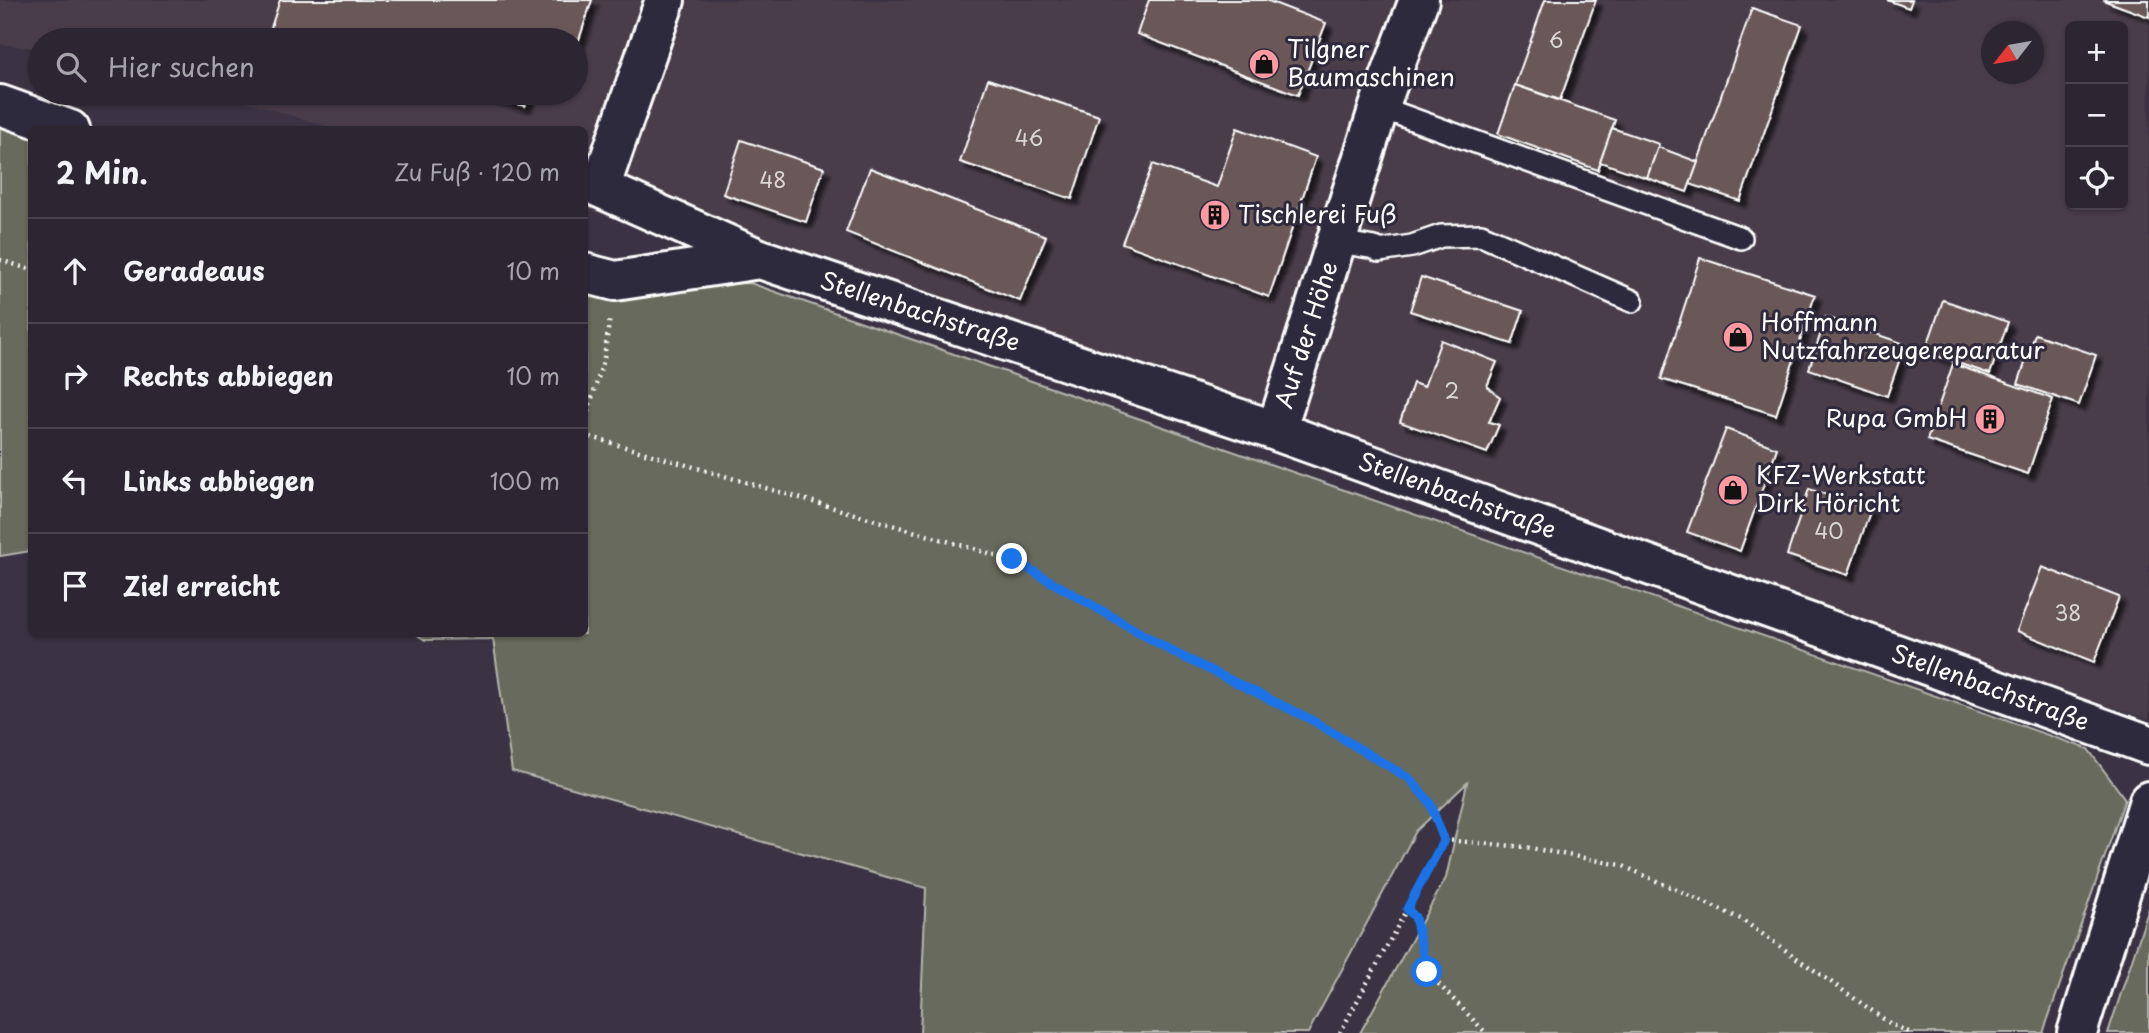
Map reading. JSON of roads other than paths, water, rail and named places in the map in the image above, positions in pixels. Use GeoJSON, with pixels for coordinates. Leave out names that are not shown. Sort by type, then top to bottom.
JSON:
{"type":"FeatureCollection","features":[{"type":"Feature","properties":{"kind":"street","name":"Stellenbachstraße"},"geometry":{"type":"LineString","coordinates":[[665,0],[600,188],[760,259],[1276,431],[2149,746]]}},
{"type":"Feature","properties":{"kind":"street","name":"Auf der Höhe"},"geometry":{"type":"LineString","coordinates":[[1276,431],[1379,107],[1419,0]]}},
{"type":"Feature","properties":{"kind":"street"},"geometry":{"type":"LineString","coordinates":[[0,106],[58,126]]}},
{"type":"Feature","properties":{"kind":"street","name":"Stellenbachstraße"},"geometry":{"type":"LineString","coordinates":[[600,277],[760,259]]}},
{"type":"Feature","properties":{"kind":"street"},"geometry":{"type":"LineString","coordinates":[[2077,1033],[2149,801]]}},
{"type":"Feature","properties":{"kind":"lane"},"geometry":{"type":"LineString","coordinates":[[1379,107],[1741,238]]}},
{"type":"Feature","properties":{"kind":"lane"},"geometry":{"type":"LineString","coordinates":[[1338,242],[1376,248],[1379,251],[1412,246],[1441,236],[1481,235],[1632,301]]}},
{"type":"Feature","properties":{"kind":"place","name":"Tilgner Baumaschinen"},"geometry":{"type":"Point","coordinates":[1264,64]}},
{"type":"Feature","properties":{"kind":"place","name":"Tischlerei Fuß"},"geometry":{"type":"Point","coordinates":[1215,215]}},
{"type":"Feature","properties":{"kind":"place","name":"Hoffmann Nutzfahrzeugereparatur"},"geometry":{"type":"Point","coordinates":[1738,337]}},
{"type":"Feature","properties":{"kind":"place","name":"Rupa GmbH"},"geometry":{"type":"Point","coordinates":[1990,419]}},
{"type":"Feature","properties":{"kind":"place","name":"KFZ-Werkstatt Dirk Höricht"},"geometry":{"type":"Point","coordinates":[1733,490]}}]}
